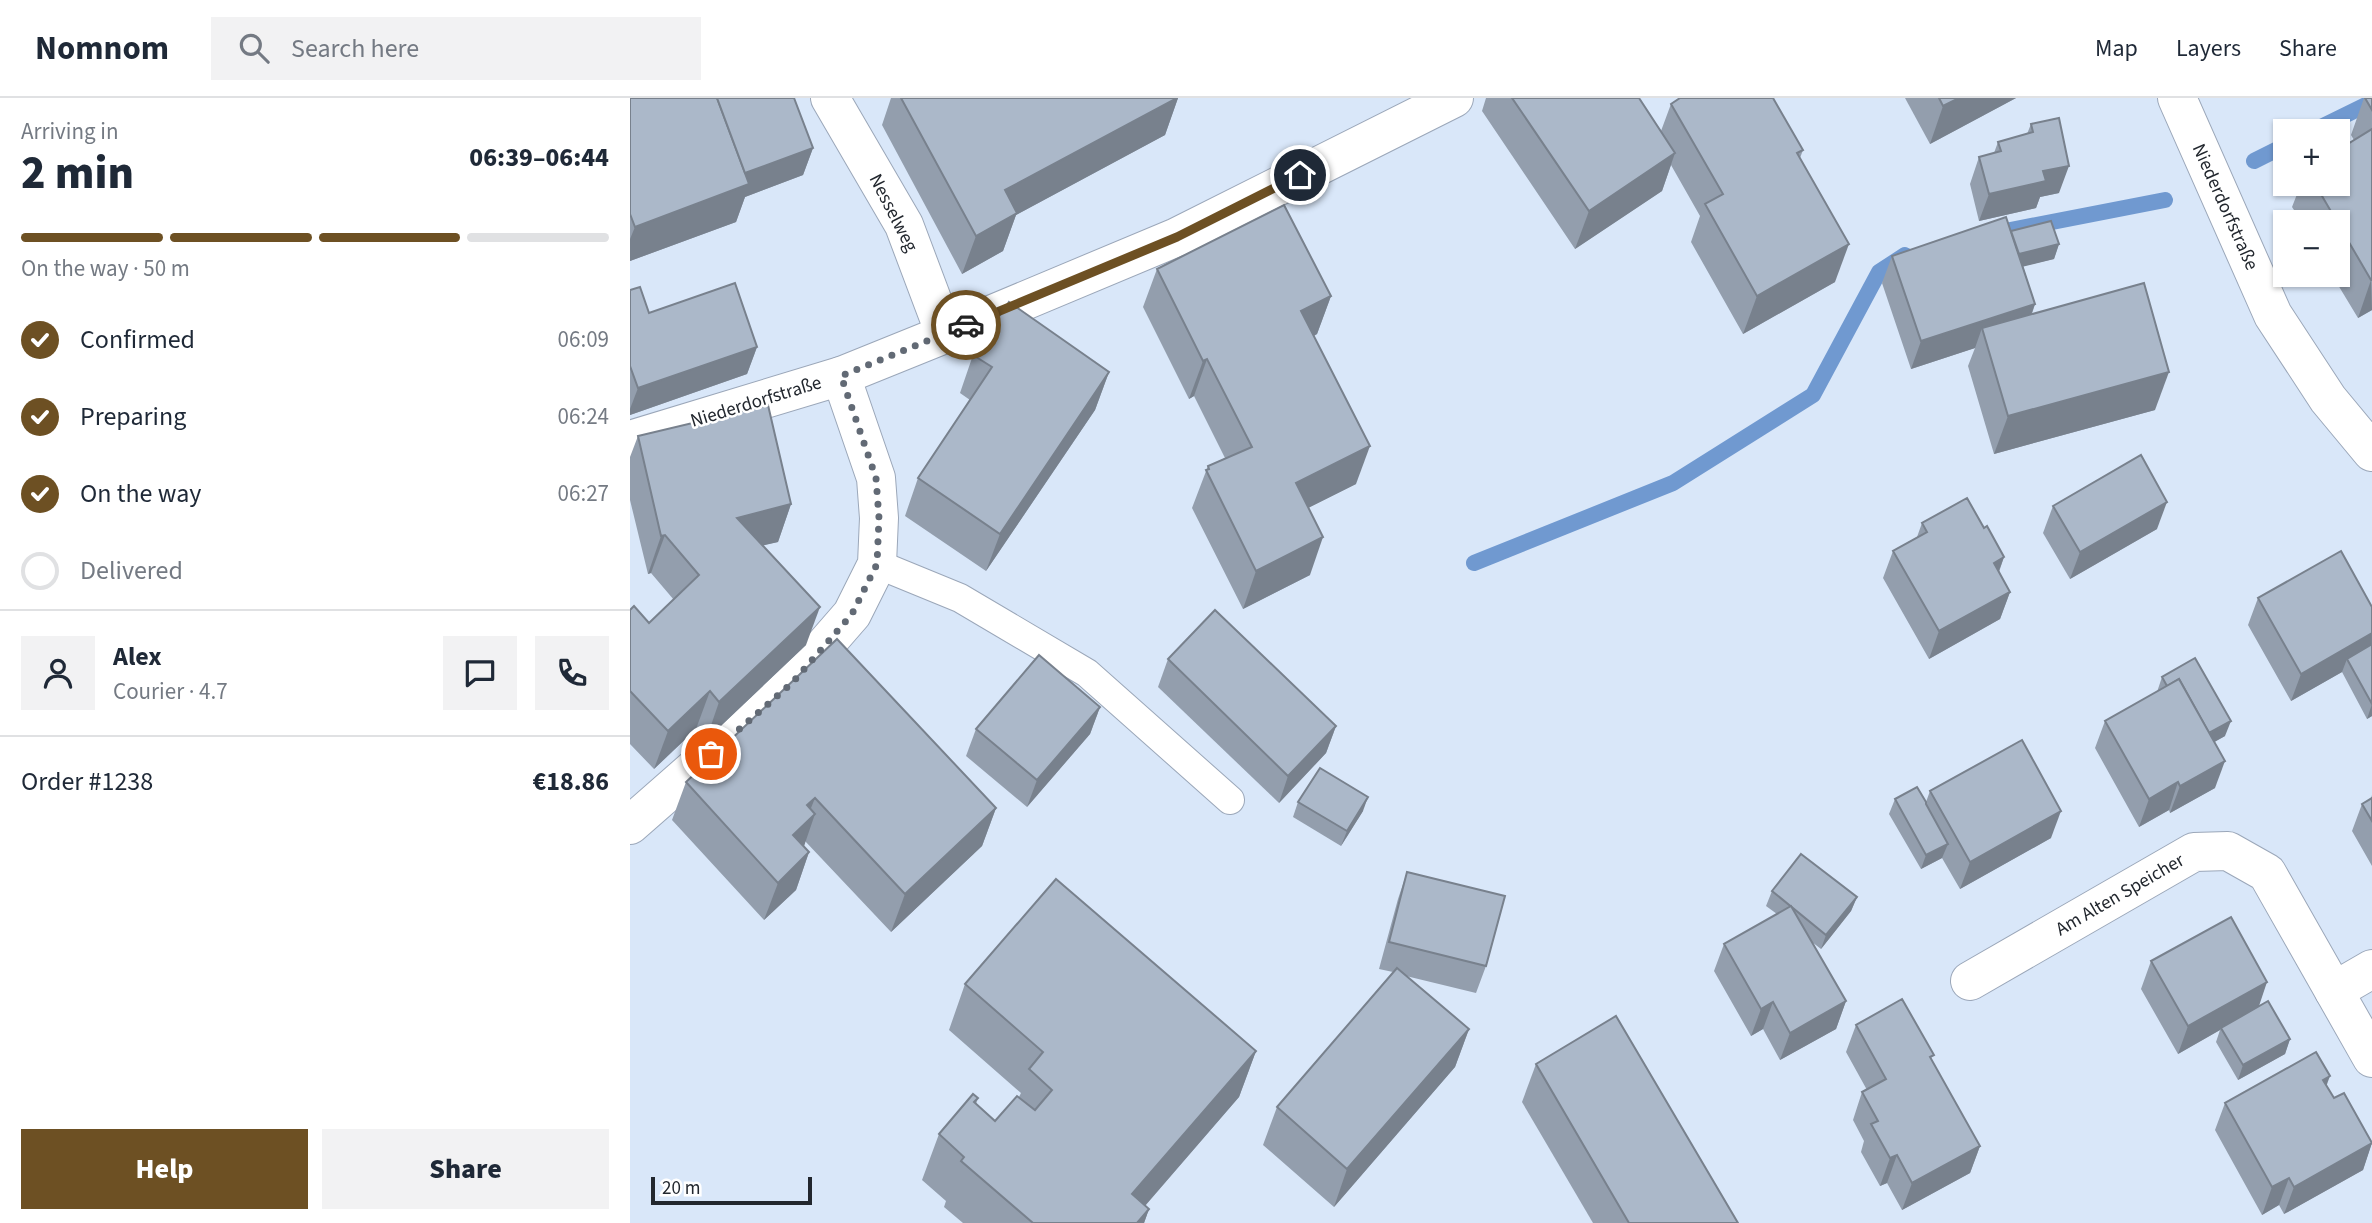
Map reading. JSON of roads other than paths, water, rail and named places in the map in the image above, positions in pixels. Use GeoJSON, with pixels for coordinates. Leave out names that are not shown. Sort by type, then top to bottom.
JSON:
{"type":"FeatureCollection","features":[{"type":"Feature","properties":{"kind":"street","name":"Nesselweg"},"geometry":{"type":"LineString","coordinates":[[830,98],[904,225],[945,334]]}},
{"type":"Feature","properties":{"kind":"street","name":"Niederdorfstraße"},"geometry":{"type":"LineString","coordinates":[[630,440],[841,376],[945,334],[1177,237],[1454,98]]}},
{"type":"Feature","properties":{"kind":"street","name":"Niederdorfstraße"},"geometry":{"type":"LineString","coordinates":[[2176,98],[2273,316],[2328,399],[2372,452]]}},
{"type":"Feature","properties":{"kind":"street"},"geometry":{"type":"LineString","coordinates":[[630,825],[792,683],[852,614],[877,564],[879,518],[876,478],[841,376]]}},
{"type":"Feature","properties":{"kind":"street","name":"Am Alten Speicher"},"geometry":{"type":"LineString","coordinates":[[1969,981],[2194,852],[2228,851],[2267,873],[2372,1058]]}},
{"type":"Feature","properties":{"kind":"street"},"geometry":{"type":"LineString","coordinates":[[2334,990],[2372,969]]}},
{"type":"Feature","properties":{"kind":"lane"},"geometry":{"type":"LineString","coordinates":[[877,564],[960,598],[1087,673],[1230,800]]}},
{"type":"Feature","properties":{"kind":"waterway"},"geometry":{"type":"LineString","coordinates":[[2337,119],[2372,102]]}},
{"type":"Feature","properties":{"kind":"waterway"},"geometry":{"type":"LineString","coordinates":[[2254,161],[2273,152]]}},
{"type":"Feature","properties":{"kind":"waterway"},"geometry":{"type":"LineString","coordinates":[[1990,234],[2165,200]]}},
{"type":"Feature","properties":{"kind":"waterway"},"geometry":{"type":"LineString","coordinates":[[1474,563],[1673,483],[1813,395],[1879,272],[1905,255]]}}]}
